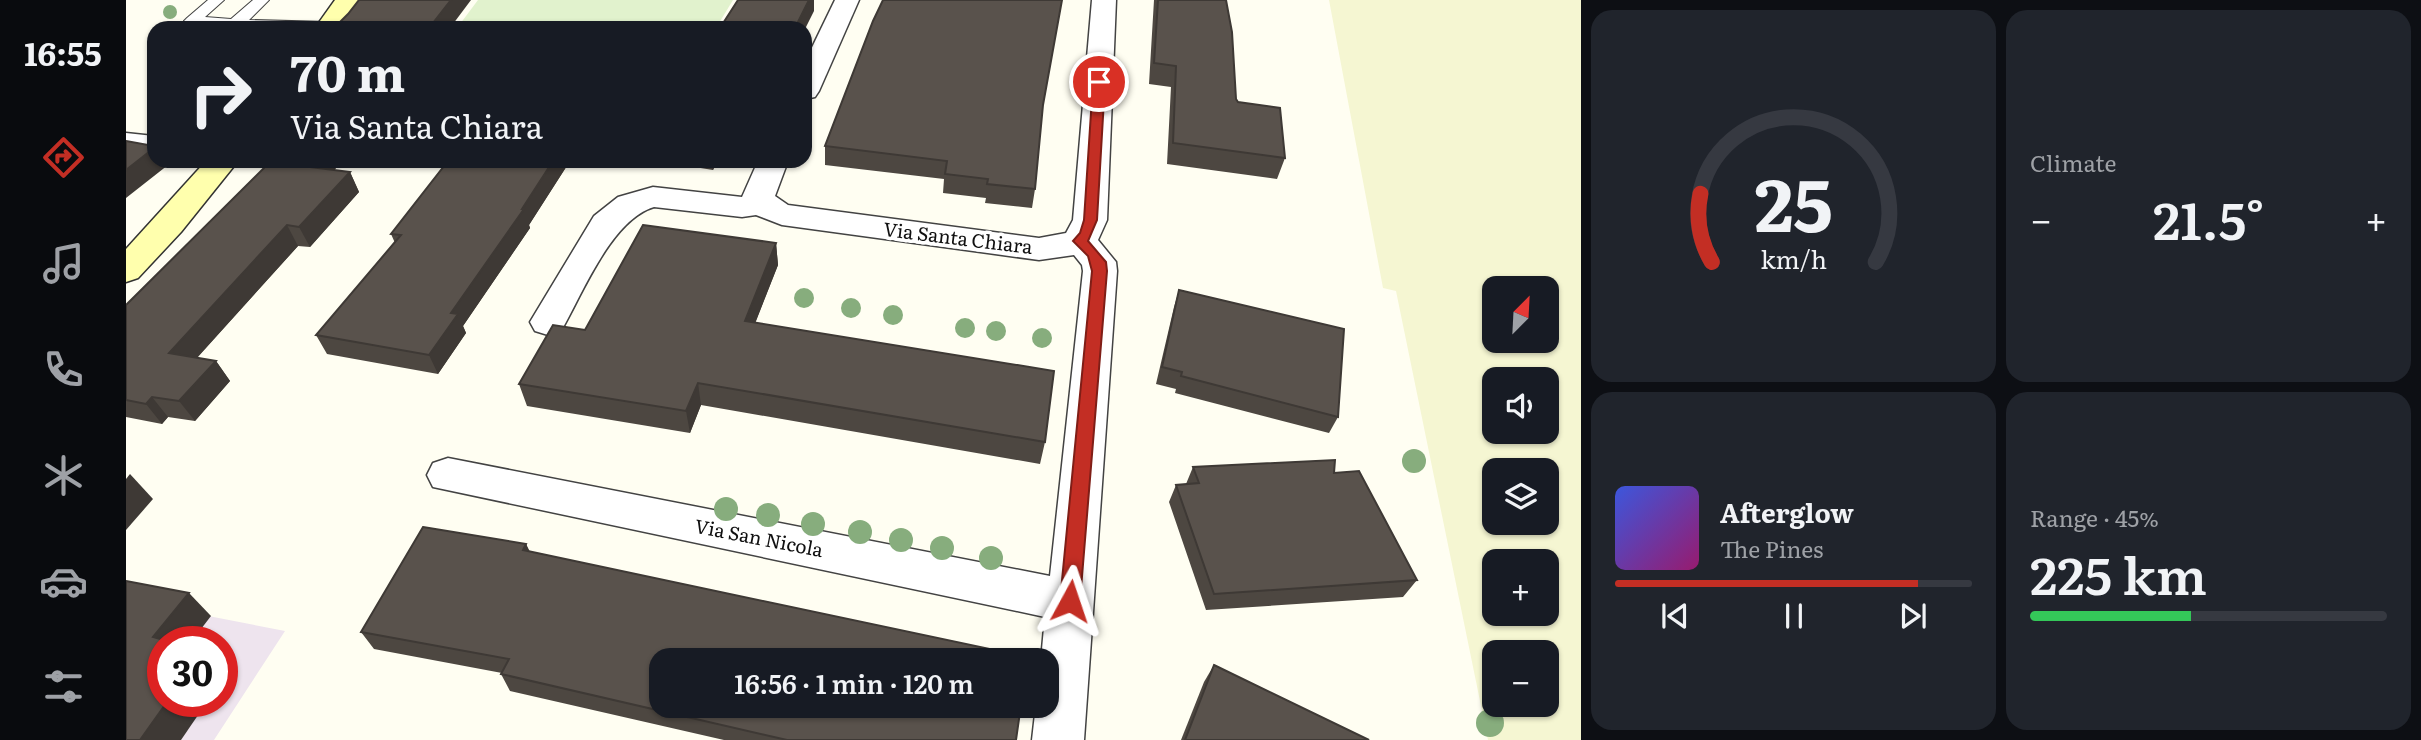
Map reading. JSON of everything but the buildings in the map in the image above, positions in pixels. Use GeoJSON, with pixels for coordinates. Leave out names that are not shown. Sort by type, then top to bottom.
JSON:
{"type":"FeatureCollection","features":[{"type":"Feature","properties":{"kind":"main road"},"geometry":{"type":"LineString","coordinates":[[333,21],[348,0]]}},
{"type":"Feature","properties":{"kind":"main road"},"geometry":{"type":"LineString","coordinates":[[126,270],[217,168]]}},
{"type":"Feature","properties":{"kind":"street"},"geometry":{"type":"LineString","coordinates":[[812,76],[847,0]]}},
{"type":"Feature","properties":{"kind":"street"},"geometry":{"type":"LineString","coordinates":[[1058,740],[1100,271],[1094,253],[1080,241],[1086,235],[1090,220],[1104,0]]}},
{"type":"Feature","properties":{"kind":"street"},"geometry":{"type":"LineString","coordinates":[[126,142],[147,144]]}},
{"type":"Feature","properties":{"kind":"street"},"geometry":{"type":"LineString","coordinates":[[761,204],[758,197],[770,168]]}},
{"type":"Feature","properties":{"kind":"street","name":"Via Santa Chiara"},"geometry":{"type":"LineString","coordinates":[[548,322],[606,223],[629,205],[653,197],[742,207],[761,204],[782,215],[1039,249],[1059,248],[1080,241]]}},
{"type":"Feature","properties":{"kind":"street","name":"Via San Nicola"},"geometry":{"type":"LineString","coordinates":[[448,475],[1070,601]]}},
{"type":"Feature","properties":{"kind":"lane"},"geometry":{"type":"LineString","coordinates":[[192,21],[217,0]]}},
{"type":"Feature","properties":{"kind":"lane"},"geometry":{"type":"LineString","coordinates":[[238,21],[262,0]]}},
{"type":"Feature","properties":{"kind":"shaded area"},"geometry":{"type":"Polygon","coordinates":[[[126,600],[285,631],[238,703],[238,626],[147,626],[147,717],[229,717],[214,740],[126,740],[126,600]]]}},
{"type":"Feature","properties":{"kind":"green space"},"geometry":{"type":"Polygon","coordinates":[[[478,0],[733,0],[720,21],[462,21],[478,0]]]}},
{"type":"Feature","properties":{"kind":"green space"},"geometry":{"type":"Polygon","coordinates":[[[1329,0],[1581,0],[1581,740],[1488,740],[1483,717],[1559,717],[1559,640],[1482,640],[1482,711],[1396,291],[1383,288],[1329,0]]]}},
{"type":"Feature","properties":{"kind":"route"},"geometry":{"type":"LineString","coordinates":[[1070,601],[1100,271],[1094,253],[1080,241],[1086,235],[1090,220],[1099,82]]}}]}
